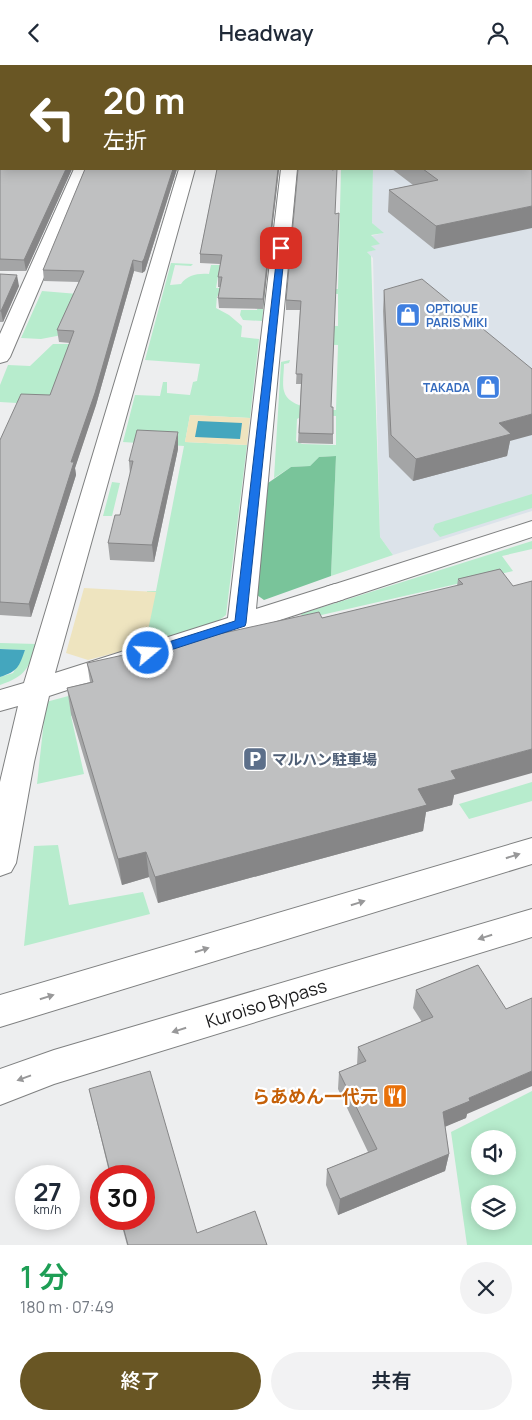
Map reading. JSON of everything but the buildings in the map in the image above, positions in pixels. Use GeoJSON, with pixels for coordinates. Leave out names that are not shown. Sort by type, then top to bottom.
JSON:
{"type":"FeatureCollection","features":[{"type":"Feature","properties":{"kind":"main road"},"geometry":{"type":"LineString","coordinates":[[0,357],[26,279],[81,170]]}},
{"type":"Feature","properties":{"kind":"main road"},"geometry":{"type":"LineString","coordinates":[[0,863],[19,762],[36,689],[187,170]]}},
{"type":"Feature","properties":{"kind":"main road"},"geometry":{"type":"LineString","coordinates":[[241,623],[290,170]]}},
{"type":"Feature","properties":{"kind":"main road"},"geometry":{"type":"LineString","coordinates":[[0,701],[532,529]]}},
{"type":"Feature","properties":{"kind":"main road"},"geometry":{"type":"LineString","coordinates":[[0,1011],[532,851]]}},
{"type":"Feature","properties":{"kind":"main road","name":"Kuroiso Bypass"},"geometry":{"type":"LineString","coordinates":[[0,1087],[64,1064],[532,923]]}},
{"type":"Feature","properties":{"kind":"shaded area"},"geometry":{"type":"Polygon","coordinates":[[[373,170],[532,170],[532,511],[393,555],[380,537],[373,258],[367,252],[375,250],[371,246],[371,236],[383,233],[372,223],[373,170]]]}},
{"type":"Feature","properties":{"kind":"green space"},"geometry":{"type":"Polygon","coordinates":[[[341,170],[373,170],[372,223],[384,233],[371,235],[380,244],[371,246],[376,250],[367,252],[371,256],[380,537],[393,555],[331,576],[336,456],[319,457],[310,466],[291,467],[274,478],[281,362],[290,360],[289,363],[284,364],[283,385],[287,397],[292,402],[323,410],[336,410],[338,345],[309,344],[309,325],[338,326],[338,294],[289,292],[297,289],[338,289],[341,170]],[[304,415],[297,419],[296,441],[302,444],[336,445],[336,416],[304,415]]]}},
{"type":"Feature","properties":{"kind":"green space"},"geometry":{"type":"Polygon","coordinates":[[[171,263],[193,264],[191,266],[175,265],[170,285],[181,284],[193,275],[209,274],[211,265],[220,265],[216,288],[265,289],[262,321],[243,320],[240,315],[241,310],[257,310],[260,296],[221,294],[217,296],[216,308],[229,315],[242,326],[241,337],[259,339],[250,418],[190,415],[185,442],[247,445],[226,615],[218,621],[145,645],[147,591],[156,591],[184,446],[123,442],[135,395],[160,396],[163,382],[167,382],[167,393],[190,395],[193,382],[197,381],[200,364],[145,360],[171,263]]]}},
{"type":"Feature","properties":{"kind":"green space"},"geometry":{"type":"Polygon","coordinates":[[[42,291],[90,295],[62,335],[41,339],[21,338],[42,291]]]}},
{"type":"Feature","properties":{"kind":"green space"},"geometry":{"type":"Polygon","coordinates":[[[53,344],[72,344],[51,405],[0,402],[0,385],[8,365],[30,366],[53,344]]]}},
{"type":"Feature","properties":{"kind":"green space"},"geometry":{"type":"Polygon","coordinates":[[[336,456],[331,576],[264,600],[257,595],[268,483],[291,467],[310,466],[319,457],[336,456]]]}},
{"type":"Feature","properties":{"kind":"green space"},"geometry":{"type":"Polygon","coordinates":[[[112,482],[120,483],[112,516],[103,516],[112,482]]]}},
{"type":"Feature","properties":{"kind":"green space"},"geometry":{"type":"Polygon","coordinates":[[[532,494],[532,508],[440,537],[433,529],[435,524],[532,494]]]}},
{"type":"Feature","properties":{"kind":"green space"},"geometry":{"type":"Polygon","coordinates":[[[532,541],[532,549],[502,556],[513,571],[304,619],[301,614],[532,541]]]}},
{"type":"Feature","properties":{"kind":"green space"},"geometry":{"type":"Polygon","coordinates":[[[0,643],[37,644],[25,671],[9,682],[0,685],[0,677],[13,673],[25,650],[0,649],[0,643]]]}},
{"type":"Feature","properties":{"kind":"green space"},"geometry":{"type":"Polygon","coordinates":[[[87,691],[92,710],[71,716],[84,774],[37,784],[46,702],[87,691]]]}},
{"type":"Feature","properties":{"kind":"green space"},"geometry":{"type":"Polygon","coordinates":[[[532,782],[532,801],[469,819],[459,804],[532,782]]]}},
{"type":"Feature","properties":{"kind":"green space"},"geometry":{"type":"Polygon","coordinates":[[[58,845],[69,905],[143,892],[150,914],[24,946],[34,846],[58,845]]]}},
{"type":"Feature","properties":{"kind":"green space"},"geometry":{"type":"Polygon","coordinates":[[[532,1091],[532,1245],[467,1245],[451,1132],[532,1091]]]}},
{"type":"Feature","properties":{"kind":"sand"},"geometry":{"type":"Polygon","coordinates":[[[190,415],[250,418],[247,445],[185,442],[190,415]]]}},
{"type":"Feature","properties":{"kind":"sand"},"geometry":{"type":"Polygon","coordinates":[[[84,588],[156,592],[145,645],[88,660],[66,653],[84,588]]]}},
{"type":"Feature","properties":{"kind":"water"},"geometry":{"type":"Polygon","coordinates":[[[198,421],[242,423],[240,439],[195,437],[198,421]]]}},
{"type":"Feature","properties":{"kind":"water"},"geometry":{"type":"Polygon","coordinates":[[[0,649],[25,650],[17,668],[11,673],[0,677],[0,649]]]}},
{"type":"Feature","properties":{"kind":"place","name":"OPTIQUE PARIS MIKI"},"geometry":{"type":"Point","coordinates":[408,315]}},
{"type":"Feature","properties":{"kind":"place","name":"TAKADA"},"geometry":{"type":"Point","coordinates":[488,387]}},
{"type":"Feature","properties":{"kind":"place","name":"マルハン駐車場"},"geometry":{"type":"Point","coordinates":[255,759]}},
{"type":"Feature","properties":{"kind":"place","name":"らあめん一代元"},"geometry":{"type":"Point","coordinates":[395,1096]}},
{"type":"Feature","properties":{"kind":"route"},"geometry":{"type":"LineString","coordinates":[[148,653],[241,623],[281,248]]}}]}
